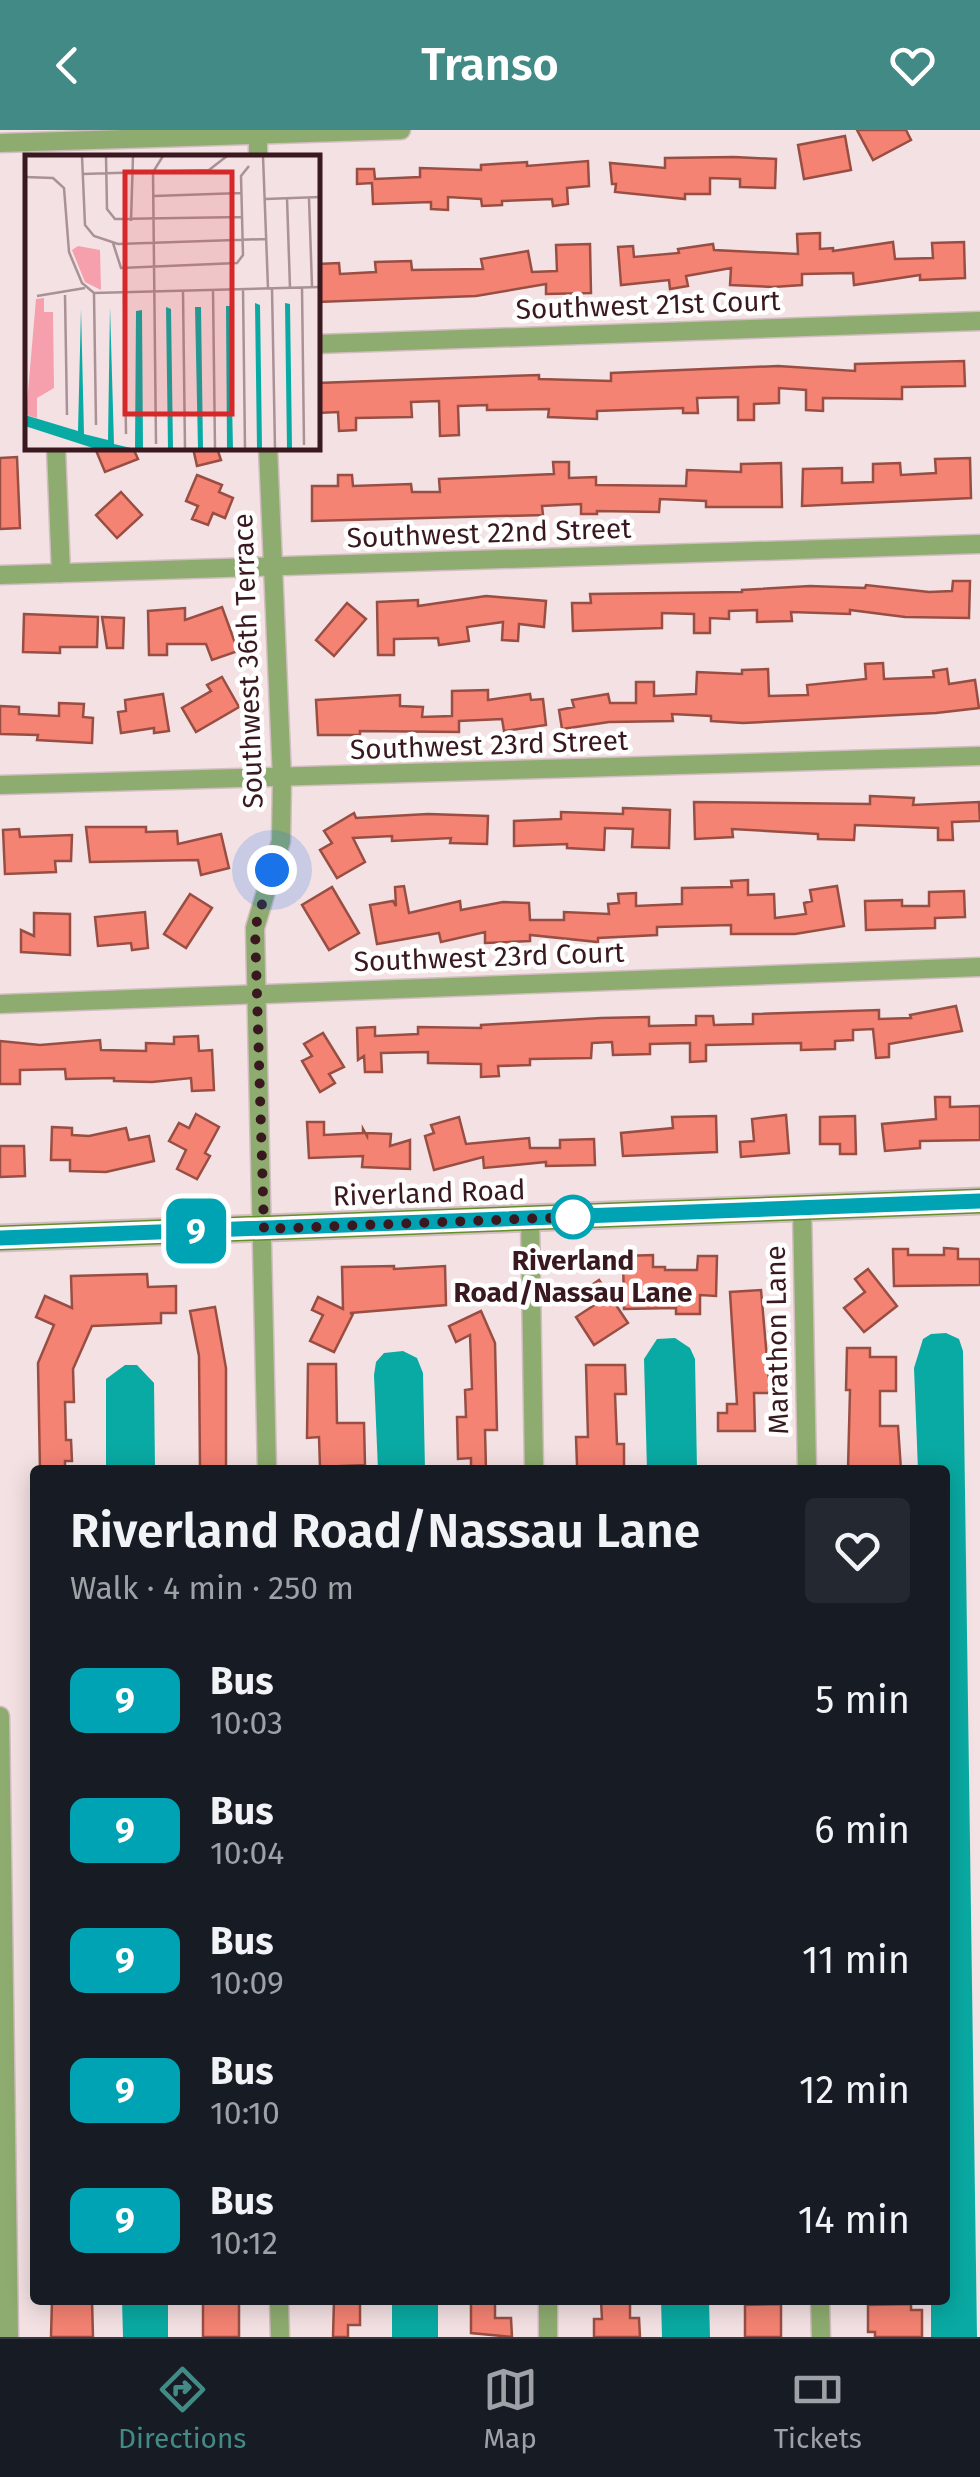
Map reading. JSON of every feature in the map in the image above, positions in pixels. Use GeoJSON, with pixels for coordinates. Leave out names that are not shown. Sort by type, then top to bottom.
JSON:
{"type":"FeatureCollection","features":[{"type":"Feature","properties":{"kind":"street"},"geometry":{"type":"LineString","coordinates":[[0,143],[401,130]]}},
{"type":"Feature","properties":{"kind":"street","name":"Southwest 21st Court"},"geometry":{"type":"LineString","coordinates":[[320,344],[980,321]]}},
{"type":"Feature","properties":{"kind":"street"},"geometry":{"type":"LineString","coordinates":[[56,450],[61,573]]}},
{"type":"Feature","properties":{"kind":"street","name":"Southwest 36th Terrace"},"geometry":{"type":"LineString","coordinates":[[267,1465],[255,928],[281,841],[282,779],[268,450]]}},
{"type":"Feature","properties":{"kind":"street","name":"Southwest 22nd Street"},"geometry":{"type":"LineString","coordinates":[[0,575],[980,544]]}},
{"type":"Feature","properties":{"kind":"street","name":"Southwest 23rd Street"},"geometry":{"type":"LineString","coordinates":[[0,785],[980,756]]}},
{"type":"Feature","properties":{"kind":"street","name":"Southwest 23rd Court"},"geometry":{"type":"LineString","coordinates":[[0,1004],[980,967]]}},
{"type":"Feature","properties":{"kind":"street","name":"Riverland Road"},"geometry":{"type":"LineString","coordinates":[[0,1238],[980,1201]]}},
{"type":"Feature","properties":{"kind":"street","name":"Marathon Lane"},"geometry":{"type":"LineString","coordinates":[[802,1208],[806,1465]]}},
{"type":"Feature","properties":{"kind":"street"},"geometry":{"type":"LineString","coordinates":[[530,1219],[534,1465]]}},
{"type":"Feature","properties":{"kind":"street"},"geometry":{"type":"LineString","coordinates":[[0,1716],[10,2337]]}},
{"type":"Feature","properties":{"kind":"street"},"geometry":{"type":"LineString","coordinates":[[279,2305],[280,2337]]}},
{"type":"Feature","properties":{"kind":"street"},"geometry":{"type":"LineString","coordinates":[[548,2305],[548,2337]]}},
{"type":"Feature","properties":{"kind":"street"},"geometry":{"type":"LineString","coordinates":[[820,2305],[821,2337]]}},
{"type":"Feature","properties":{"kind":"water"},"geometry":{"type":"Polygon","coordinates":[[[946,1333],[959,1339],[963,1351],[977,2337],[931,2337],[931,2305],[950,2305],[950,1465],[918,1465],[914,1368],[923,1339],[946,1333]]]}},
{"type":"Feature","properties":{"kind":"water"},"geometry":{"type":"Polygon","coordinates":[[[675,1338],[690,1348],[695,1359],[697,1465],[647,1465],[644,1359],[657,1339],[675,1338]]]}},
{"type":"Feature","properties":{"kind":"water"},"geometry":{"type":"Polygon","coordinates":[[[403,1351],[417,1358],[423,1373],[425,1465],[378,1465],[374,1375],[376,1362],[384,1353],[403,1351]]]}},
{"type":"Feature","properties":{"kind":"water"},"geometry":{"type":"Polygon","coordinates":[[[125,1365],[137,1365],[154,1383],[155,1465],[106,1465],[106,1379],[125,1365]]]}},
{"type":"Feature","properties":{"kind":"water"},"geometry":{"type":"Polygon","coordinates":[[[122,2305],[168,2305],[168,2337],[123,2337],[122,2305]]]}},
{"type":"Feature","properties":{"kind":"water"},"geometry":{"type":"Polygon","coordinates":[[[392,2305],[438,2305],[438,2337],[392,2337],[392,2305]]]}},
{"type":"Feature","properties":{"kind":"water"},"geometry":{"type":"Polygon","coordinates":[[[661,2305],[709,2305],[710,2337],[662,2337],[661,2305]]]}},
{"type":"Feature","properties":{"kind":"building"},"geometry":{"type":"Polygon","coordinates":[[[857,130],[906,130],[911,140],[873,160],[857,130]]]}},
{"type":"Feature","properties":{"kind":"building"},"geometry":{"type":"Polygon","coordinates":[[[845,136],[851,170],[804,179],[798,145],[845,136]]]}},
{"type":"Feature","properties":{"kind":"building"},"geometry":{"type":"Polygon","coordinates":[[[665,158],[776,159],[775,188],[740,187],[740,179],[710,178],[710,194],[685,194],[685,199],[615,192],[616,184],[612,184],[610,163],[665,168],[665,158]]]}},
{"type":"Feature","properties":{"kind":"building"},"geometry":{"type":"Polygon","coordinates":[[[588,161],[589,186],[567,188],[568,204],[553,206],[552,199],[482,206],[481,199],[448,197],[448,210],[431,209],[431,202],[373,204],[372,183],[357,184],[357,169],[374,169],[375,179],[420,177],[420,168],[481,170],[481,165],[588,161]]]}},
{"type":"Feature","properties":{"kind":"building"},"geometry":{"type":"Polygon","coordinates":[[[820,233],[820,249],[833,251],[893,242],[895,259],[933,258],[932,243],[964,242],[965,278],[920,280],[920,275],[854,285],[853,273],[802,274],[802,285],[773,287],[730,285],[731,268],[686,276],[688,286],[670,289],[669,280],[621,285],[618,247],[633,246],[634,257],[679,253],[678,249],[713,244],[714,250],[798,254],[797,234],[820,233]]]}},
{"type":"Feature","properties":{"kind":"building"},"geometry":{"type":"Polygon","coordinates":[[[590,244],[591,293],[546,294],[546,284],[476,296],[320,302],[320,264],[339,263],[340,274],[376,272],[375,262],[411,261],[412,270],[483,269],[481,259],[528,251],[532,272],[557,271],[556,245],[590,244]]]}},
{"type":"Feature","properties":{"kind":"building"},"geometry":{"type":"Polygon","coordinates":[[[964,361],[965,386],[902,387],[902,399],[823,398],[823,411],[806,410],[806,390],[779,388],[779,403],[754,404],[754,420],[738,420],[738,397],[697,398],[698,413],[683,413],[683,408],[597,411],[597,419],[548,417],[549,409],[487,410],[487,405],[458,406],[459,435],[440,436],[439,401],[411,402],[412,417],[356,418],[356,430],[339,431],[338,412],[320,413],[320,383],[539,375],[539,379],[611,381],[611,373],[778,366],[855,371],[855,364],[964,361]]]}},
{"type":"Feature","properties":{"kind":"building"},"geometry":{"type":"Polygon","coordinates":[[[96,450],[134,450],[138,459],[105,472],[96,450]]]}},
{"type":"Feature","properties":{"kind":"building"},"geometry":{"type":"Polygon","coordinates":[[[193,450],[218,450],[221,460],[197,466],[193,450]]]}},
{"type":"Feature","properties":{"kind":"building"},"geometry":{"type":"Polygon","coordinates":[[[17,457],[20,528],[0,529],[0,458],[17,457]]]}},
{"type":"Feature","properties":{"kind":"building"},"geometry":{"type":"Polygon","coordinates":[[[970,458],[971,498],[802,506],[803,469],[842,468],[842,483],[873,482],[873,464],[900,463],[901,475],[936,473],[935,459],[970,458]]]}},
{"type":"Feature","properties":{"kind":"building"},"geometry":{"type":"Polygon","coordinates":[[[553,462],[569,462],[569,478],[596,477],[596,485],[686,486],[687,470],[741,472],[741,464],[781,463],[782,507],[706,507],[706,501],[660,499],[659,512],[581,514],[581,504],[542,506],[543,515],[312,521],[312,486],[338,486],[338,475],[352,475],[353,486],[411,484],[412,492],[440,492],[439,479],[554,474],[553,462]]]}},
{"type":"Feature","properties":{"kind":"building"},"geometry":{"type":"Polygon","coordinates":[[[197,475],[222,485],[219,492],[233,498],[225,518],[213,513],[208,525],[192,519],[198,506],[186,501],[197,475]]]}},
{"type":"Feature","properties":{"kind":"building"},"geometry":{"type":"Polygon","coordinates":[[[121,492],[142,515],[117,538],[96,515],[121,492]]]}},
{"type":"Feature","properties":{"kind":"building"},"geometry":{"type":"Polygon","coordinates":[[[953,581],[970,581],[969,618],[905,617],[850,610],[850,614],[791,612],[792,621],[757,622],[757,610],[729,611],[729,619],[710,618],[710,633],[694,633],[694,614],[662,613],[662,628],[573,631],[572,603],[591,603],[590,594],[866,585],[929,592],[952,591],[953,581]]]}},
{"type":"Feature","properties":{"kind":"building"},"geometry":{"type":"Polygon","coordinates":[[[486,596],[546,601],[544,627],[519,624],[518,641],[502,640],[503,622],[467,627],[469,641],[439,645],[438,638],[394,639],[394,655],[378,655],[377,602],[418,600],[418,606],[486,596]]]}},
{"type":"Feature","properties":{"kind":"building"},"geometry":{"type":"Polygon","coordinates":[[[347,603],[366,619],[334,656],[316,640],[347,603]]]}},
{"type":"Feature","properties":{"kind":"building"},"geometry":{"type":"Polygon","coordinates":[[[222,607],[238,651],[212,660],[206,644],[167,644],[167,655],[149,655],[148,611],[185,608],[185,620],[222,607]]]}},
{"type":"Feature","properties":{"kind":"building"},"geometry":{"type":"Polygon","coordinates":[[[24,614],[98,617],[97,647],[60,647],[60,653],[23,652],[24,614]]]}},
{"type":"Feature","properties":{"kind":"building"},"geometry":{"type":"Polygon","coordinates":[[[102,617],[124,618],[123,648],[107,648],[102,617]]]}},
{"type":"Feature","properties":{"kind":"building"},"geometry":{"type":"Polygon","coordinates":[[[883,663],[884,679],[934,677],[933,671],[947,669],[949,684],[975,680],[979,708],[743,723],[672,714],[673,721],[609,722],[562,729],[559,710],[574,707],[572,700],[608,694],[610,703],[636,703],[636,682],[654,682],[654,696],[696,694],[697,672],[742,674],[742,670],[768,669],[769,696],[808,695],[807,685],[866,679],[865,664],[883,663]]]}},
{"type":"Feature","properties":{"kind":"building"},"geometry":{"type":"Polygon","coordinates":[[[222,677],[239,707],[196,732],[182,708],[211,691],[207,685],[222,677]]]}},
{"type":"Feature","properties":{"kind":"building"},"geometry":{"type":"Polygon","coordinates":[[[488,690],[488,700],[530,694],[531,700],[543,699],[546,725],[504,731],[502,719],[459,721],[459,732],[360,731],[360,735],[318,735],[316,700],[400,695],[400,706],[423,707],[422,717],[452,716],[452,691],[488,690]]]}},
{"type":"Feature","properties":{"kind":"building"},"geometry":{"type":"Polygon","coordinates":[[[163,694],[169,731],[154,733],[154,728],[121,733],[118,712],[126,711],[125,700],[163,694]]]}},
{"type":"Feature","properties":{"kind":"building"},"geometry":{"type":"Polygon","coordinates":[[[59,703],[84,704],[83,717],[93,718],[92,743],[0,734],[0,706],[19,707],[19,714],[59,716],[59,703]]]}},
{"type":"Feature","properties":{"kind":"building"},"geometry":{"type":"Polygon","coordinates":[[[870,796],[914,798],[913,805],[979,802],[980,821],[952,822],[953,840],[938,840],[938,828],[855,825],[854,840],[732,829],[733,837],[695,839],[694,802],[870,804],[870,796]]]}},
{"type":"Feature","properties":{"kind":"building"},"geometry":{"type":"Polygon","coordinates":[[[623,808],[670,810],[669,848],[632,847],[633,829],[605,828],[604,850],[567,848],[567,844],[514,846],[514,821],[561,819],[561,812],[623,814],[623,808]]]}},
{"type":"Feature","properties":{"kind":"building"},"geometry":{"type":"Polygon","coordinates":[[[354,813],[356,818],[488,816],[487,844],[450,843],[451,838],[353,838],[365,862],[337,878],[320,850],[332,843],[324,831],[354,813]]]}},
{"type":"Feature","properties":{"kind":"building"},"geometry":{"type":"Polygon","coordinates":[[[86,827],[177,831],[178,844],[221,834],[229,868],[201,875],[198,860],[90,862],[86,827]]]}},
{"type":"Feature","properties":{"kind":"building"},"geometry":{"type":"Polygon","coordinates":[[[19,829],[20,837],[72,835],[71,861],[55,861],[56,872],[5,874],[3,830],[19,829]]]}},
{"type":"Feature","properties":{"kind":"building"},"geometry":{"type":"Polygon","coordinates":[[[748,880],[748,895],[774,894],[775,918],[806,914],[804,903],[812,901],[810,890],[837,886],[844,926],[795,934],[731,934],[731,925],[657,927],[657,935],[598,938],[598,942],[530,935],[530,941],[485,943],[485,932],[441,942],[439,933],[377,944],[370,905],[393,901],[396,906],[395,887],[404,886],[409,913],[460,901],[461,910],[503,902],[529,903],[530,920],[564,920],[564,912],[609,914],[608,904],[619,903],[618,894],[636,893],[636,906],[682,904],[682,888],[732,887],[731,881],[748,880]]]}},
{"type":"Feature","properties":{"kind":"building"},"geometry":{"type":"Polygon","coordinates":[[[332,887],[359,933],[329,950],[302,905],[332,887]]]}},
{"type":"Feature","properties":{"kind":"building"},"geometry":{"type":"Polygon","coordinates":[[[964,891],[965,917],[935,918],[935,928],[866,930],[865,901],[902,900],[902,906],[929,906],[929,892],[964,891]]]}},
{"type":"Feature","properties":{"kind":"building"},"geometry":{"type":"Polygon","coordinates":[[[190,894],[212,908],[186,948],[164,934],[190,894]]]}},
{"type":"Feature","properties":{"kind":"building"},"geometry":{"type":"Polygon","coordinates":[[[145,912],[148,948],[132,950],[131,943],[98,946],[95,917],[145,912]]]}},
{"type":"Feature","properties":{"kind":"building"},"geometry":{"type":"Polygon","coordinates":[[[34,913],[70,914],[70,955],[21,952],[21,930],[34,936],[34,913]]]}},
{"type":"Feature","properties":{"kind":"building"},"geometry":{"type":"Polygon","coordinates":[[[956,1006],[962,1031],[889,1044],[889,1057],[876,1058],[873,1029],[853,1030],[853,1040],[835,1041],[835,1049],[801,1050],[801,1043],[706,1045],[706,1061],[690,1062],[690,1043],[650,1044],[650,1054],[613,1055],[612,1042],[592,1043],[591,1058],[530,1059],[530,1065],[498,1066],[499,1076],[481,1077],[481,1064],[428,1063],[428,1052],[381,1053],[382,1072],[365,1072],[364,1056],[358,1060],[357,1028],[375,1027],[375,1036],[418,1034],[418,1027],[481,1028],[649,1017],[649,1026],[696,1025],[696,1016],[713,1016],[714,1025],[753,1024],[753,1014],[879,1010],[879,1019],[911,1018],[910,1015],[956,1006]]]}},
{"type":"Feature","properties":{"kind":"building"},"geometry":{"type":"Polygon","coordinates":[[[323,1033],[344,1067],[329,1074],[335,1083],[320,1092],[302,1061],[312,1056],[304,1044],[323,1033]]]}},
{"type":"Feature","properties":{"kind":"building"},"geometry":{"type":"Polygon","coordinates":[[[198,1036],[199,1051],[212,1050],[214,1090],[192,1091],[191,1078],[152,1082],[66,1079],[65,1069],[20,1070],[20,1084],[0,1084],[0,1041],[40,1045],[100,1040],[101,1050],[146,1051],[146,1043],[174,1044],[174,1037],[198,1036]]]}},
{"type":"Feature","properties":{"kind":"building"},"geometry":{"type":"Polygon","coordinates":[[[935,1097],[950,1097],[950,1107],[980,1106],[980,1140],[920,1141],[920,1148],[885,1151],[882,1124],[936,1119],[935,1097]]]}},
{"type":"Feature","properties":{"kind":"building"},"geometry":{"type":"Polygon","coordinates":[[[196,1114],[219,1127],[205,1153],[210,1156],[197,1179],[177,1169],[186,1150],[169,1141],[179,1123],[189,1128],[196,1114]]]}},
{"type":"Feature","properties":{"kind":"building"},"geometry":{"type":"Polygon","coordinates":[[[786,1115],[789,1153],[741,1157],[740,1142],[754,1141],[752,1119],[786,1115]]]}},
{"type":"Feature","properties":{"kind":"building"},"geometry":{"type":"Polygon","coordinates":[[[716,1116],[717,1152],[623,1156],[621,1133],[673,1128],[672,1117],[716,1116]]]}},
{"type":"Feature","properties":{"kind":"building"},"geometry":{"type":"Polygon","coordinates":[[[855,1116],[856,1154],[840,1154],[840,1144],[820,1144],[820,1117],[855,1116]]]}},
{"type":"Feature","properties":{"kind":"building"},"geometry":{"type":"Polygon","coordinates":[[[459,1117],[466,1144],[529,1138],[530,1148],[560,1148],[560,1140],[594,1139],[595,1165],[546,1166],[546,1162],[484,1168],[483,1157],[434,1170],[425,1136],[434,1133],[431,1125],[459,1117]]]}},
{"type":"Feature","properties":{"kind":"building"},"geometry":{"type":"Polygon","coordinates":[[[307,1122],[324,1122],[324,1135],[363,1133],[363,1129],[367,1136],[391,1134],[390,1146],[410,1140],[410,1169],[362,1167],[363,1156],[309,1158],[307,1122]]]}},
{"type":"Feature","properties":{"kind":"building"},"geometry":{"type":"Polygon","coordinates":[[[52,1127],[72,1128],[72,1135],[89,1136],[126,1128],[129,1140],[149,1136],[154,1161],[106,1172],[70,1171],[70,1160],[51,1160],[52,1127]]]}},
{"type":"Feature","properties":{"kind":"building"},"geometry":{"type":"Polygon","coordinates":[[[0,1146],[24,1146],[25,1176],[0,1177],[0,1146]]]}},
{"type":"Feature","properties":{"kind":"building"},"geometry":{"type":"Polygon","coordinates":[[[944,1248],[958,1249],[958,1259],[980,1259],[980,1285],[894,1286],[893,1249],[908,1249],[908,1255],[944,1255],[944,1248]]]}},
{"type":"Feature","properties":{"kind":"building"},"geometry":{"type":"Polygon","coordinates":[[[653,1255],[653,1267],[665,1270],[697,1270],[698,1256],[717,1256],[716,1296],[700,1295],[700,1314],[676,1314],[676,1308],[624,1309],[623,1256],[653,1255]]]}},
{"type":"Feature","properties":{"kind":"building"},"geometry":{"type":"Polygon","coordinates":[[[445,1266],[446,1305],[350,1313],[353,1314],[334,1352],[310,1341],[323,1315],[312,1310],[318,1297],[343,1309],[342,1267],[445,1266]]]}},
{"type":"Feature","properties":{"kind":"building"},"geometry":{"type":"Polygon","coordinates":[[[868,1269],[897,1306],[864,1332],[844,1308],[865,1292],[855,1279],[868,1269]]]}},
{"type":"Feature","properties":{"kind":"building"},"geometry":{"type":"Polygon","coordinates":[[[147,1274],[148,1287],[176,1286],[176,1313],[161,1313],[161,1323],[92,1326],[73,1369],[74,1402],[65,1402],[66,1440],[71,1440],[72,1461],[65,1461],[65,1465],[40,1465],[38,1363],[54,1325],[36,1317],[45,1296],[72,1308],[71,1276],[147,1274]]]}},
{"type":"Feature","properties":{"kind":"building"},"geometry":{"type":"Polygon","coordinates":[[[599,1280],[628,1323],[594,1345],[576,1317],[596,1304],[586,1289],[599,1280]]]}},
{"type":"Feature","properties":{"kind":"building"},"geometry":{"type":"Polygon","coordinates":[[[761,1290],[770,1393],[754,1393],[755,1431],[718,1431],[718,1413],[727,1413],[727,1404],[737,1404],[730,1292],[761,1290]]]}},
{"type":"Feature","properties":{"kind":"building"},"geometry":{"type":"Polygon","coordinates":[[[215,1307],[226,1368],[226,1465],[200,1465],[199,1356],[190,1311],[215,1307]]]}},
{"type":"Feature","properties":{"kind":"building"},"geometry":{"type":"Polygon","coordinates":[[[481,1311],[495,1343],[497,1430],[485,1430],[486,1465],[471,1465],[471,1458],[458,1459],[457,1417],[466,1417],[465,1390],[472,1389],[470,1335],[456,1342],[449,1326],[481,1311]]]}},
{"type":"Feature","properties":{"kind":"building"},"geometry":{"type":"Polygon","coordinates":[[[847,1348],[870,1348],[870,1357],[896,1357],[896,1391],[880,1391],[880,1426],[898,1426],[901,1465],[848,1465],[850,1390],[846,1390],[847,1348]]]}},
{"type":"Feature","properties":{"kind":"building"},"geometry":{"type":"Polygon","coordinates":[[[308,1364],[336,1364],[337,1423],[364,1423],[365,1465],[320,1465],[319,1437],[307,1438],[308,1364]]]}},
{"type":"Feature","properties":{"kind":"building"},"geometry":{"type":"Polygon","coordinates":[[[586,1365],[625,1365],[626,1394],[615,1394],[617,1444],[624,1444],[624,1465],[577,1465],[576,1437],[588,1437],[586,1365]]]}},
{"type":"Feature","properties":{"kind":"building"},"geometry":{"type":"Polygon","coordinates":[[[52,2305],[92,2305],[93,2337],[51,2337],[52,2305]]]}},
{"type":"Feature","properties":{"kind":"building"},"geometry":{"type":"Polygon","coordinates":[[[203,2305],[239,2305],[239,2337],[203,2337],[203,2305]]]}},
{"type":"Feature","properties":{"kind":"building"},"geometry":{"type":"Polygon","coordinates":[[[334,2305],[360,2305],[360,2325],[348,2325],[348,2337],[333,2337],[334,2305]]]}},
{"type":"Feature","properties":{"kind":"building"},"geometry":{"type":"Polygon","coordinates":[[[471,2305],[495,2305],[495,2318],[511,2318],[512,2337],[471,2333],[471,2305]]]}},
{"type":"Feature","properties":{"kind":"building"},"geometry":{"type":"Polygon","coordinates":[[[601,2305],[630,2305],[630,2318],[639,2318],[640,2337],[594,2337],[594,2319],[602,2319],[601,2305]]]}},
{"type":"Feature","properties":{"kind":"building"},"geometry":{"type":"Polygon","coordinates":[[[745,2305],[781,2305],[781,2337],[745,2337],[745,2305]]]}},
{"type":"Feature","properties":{"kind":"building"},"geometry":{"type":"Polygon","coordinates":[[[868,2305],[911,2305],[911,2310],[922,2310],[922,2337],[875,2337],[875,2332],[868,2332],[868,2305]]]}},
{"type":"Feature","properties":{"kind":"bus line","name":"9"},"geometry":{"type":"LineString","coordinates":[[0,1238],[980,1201]]}},
{"type":"Feature","properties":{"kind":"place","name":"Riverland Road/Nassau Lane"},"geometry":{"type":"Point","coordinates":[573,1217]}},
{"type":"Feature","properties":{"kind":"route"},"geometry":{"type":"LineString","coordinates":[[272,870],[255,928],[264,1229],[573,1217]]}}]}
